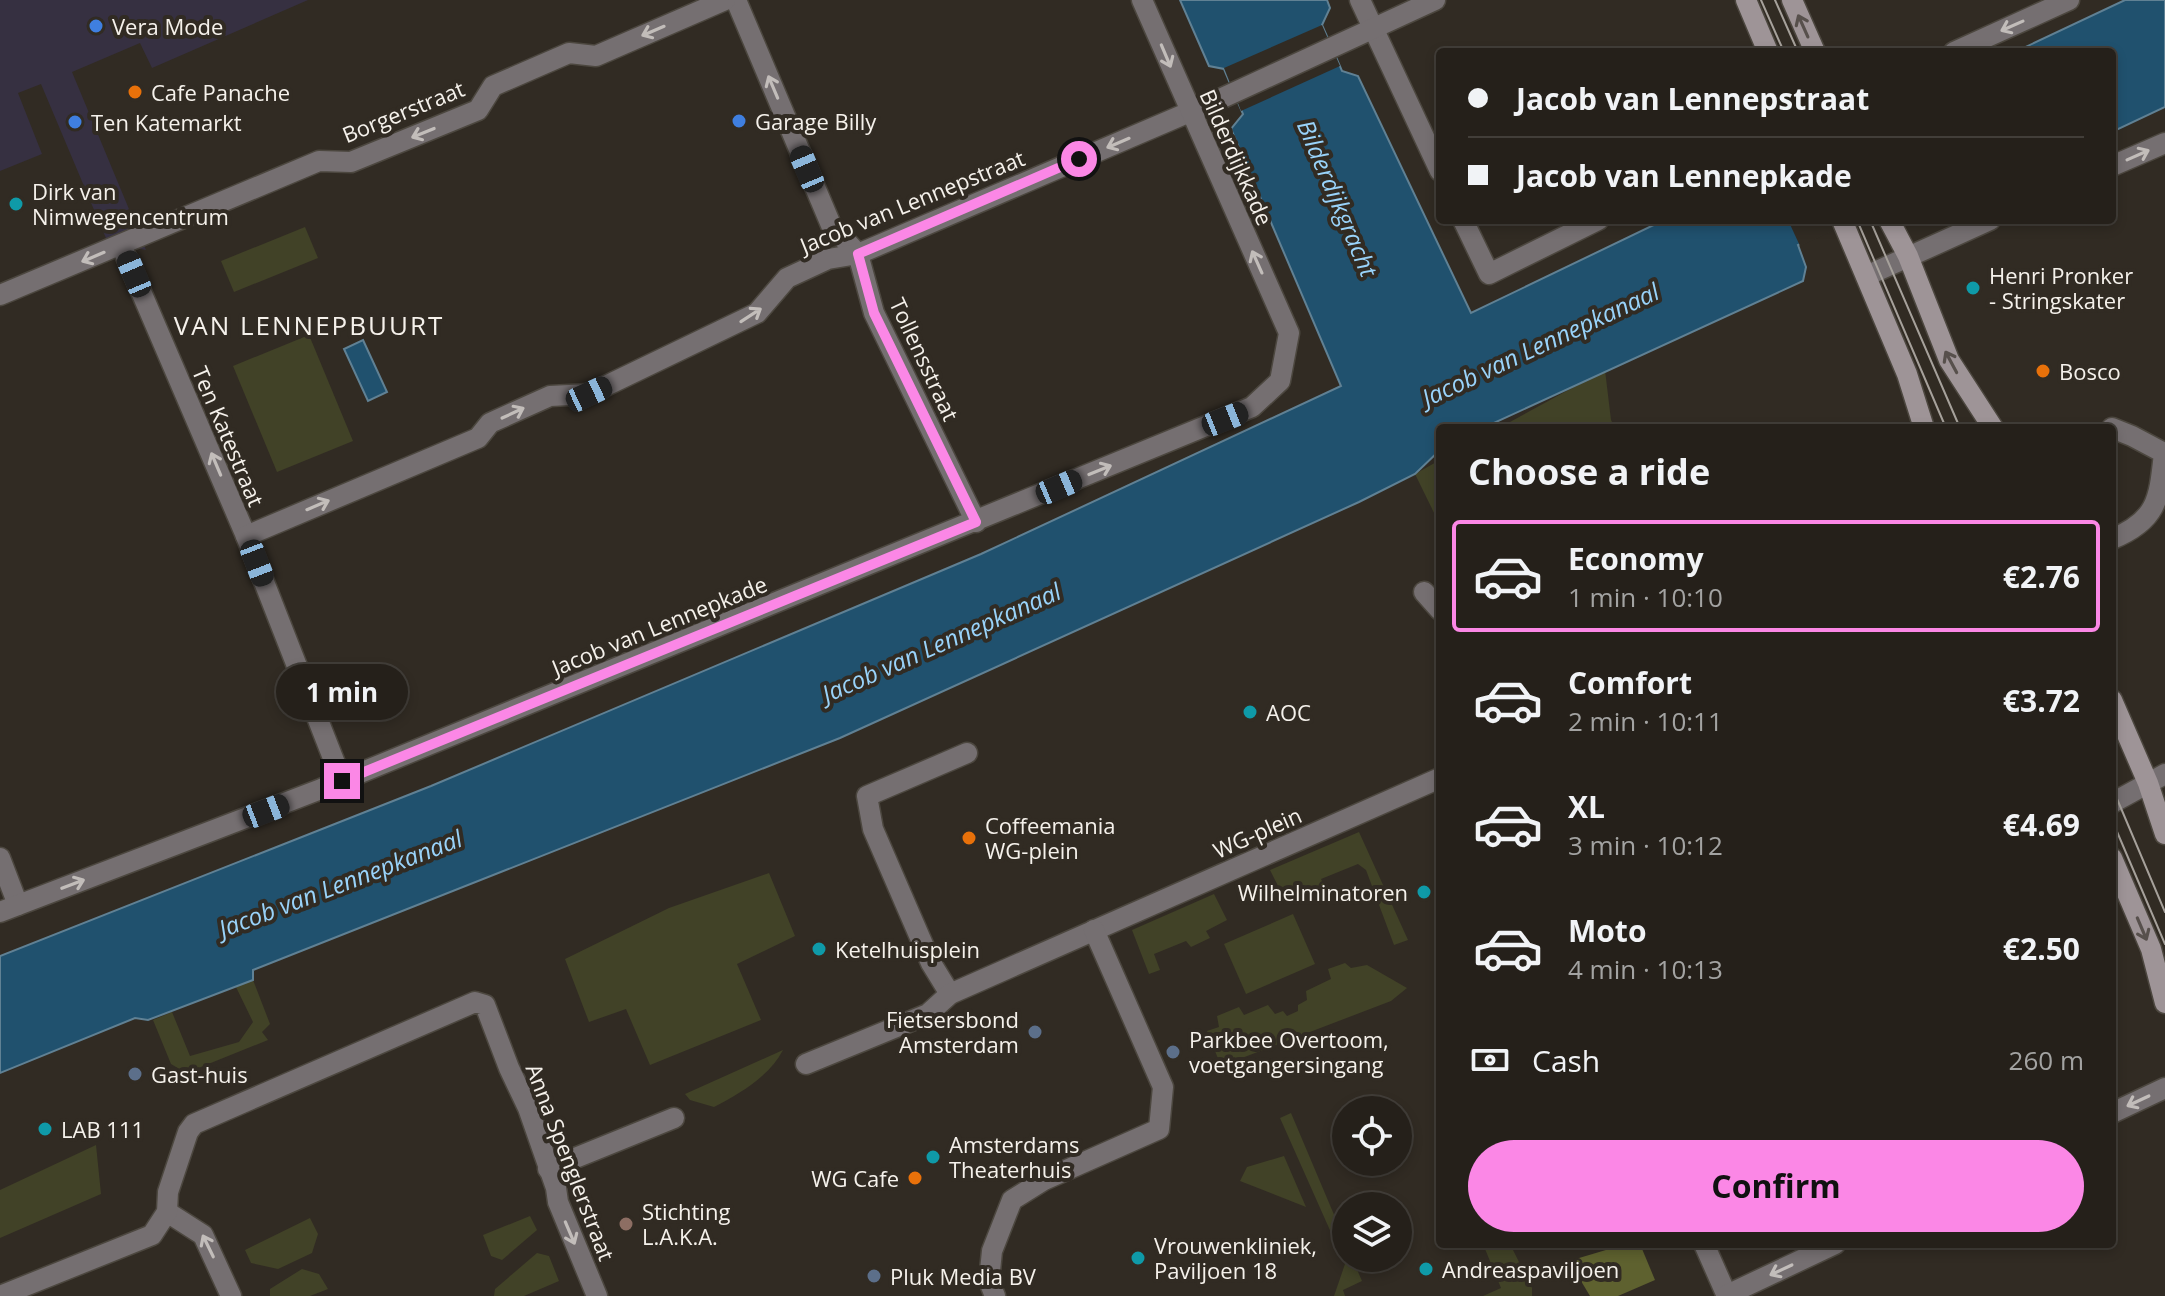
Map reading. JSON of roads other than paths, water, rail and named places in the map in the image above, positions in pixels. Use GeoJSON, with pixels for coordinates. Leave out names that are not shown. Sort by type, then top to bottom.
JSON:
{"type":"FeatureCollection","features":[{"type":"Feature","properties":{"kind":"street","name":"Borgerstraat"},"geometry":{"type":"LineString","coordinates":[[0,295],[319,161],[351,162],[478,110],[493,86],[569,53],[596,56],[725,0]]}},
{"type":"Feature","properties":{"kind":"street","name":"Tollensstraat"},"geometry":{"type":"LineString","coordinates":[[736,0],[831,225],[858,254],[874,313],[976,522]]}},
{"type":"Feature","properties":{"kind":"street","name":"Bilderdijkkade"},"geometry":{"type":"LineString","coordinates":[[1142,0],[1289,333]]}},
{"type":"Feature","properties":{"kind":"street"},"geometry":{"type":"LineString","coordinates":[[1360,0],[1436,163]]}},
{"type":"Feature","properties":{"kind":"street","name":"Jacob van Lennepstraat"},"geometry":{"type":"LineString","coordinates":[[246,536],[478,438],[490,423],[550,396],[589,394],[757,313],[787,278],[828,259],[858,254],[1220,99],[1435,0]]}},
{"type":"Feature","properties":{"kind":"street"},"geometry":{"type":"LineString","coordinates":[[1746,0],[1766,48]]}},
{"type":"Feature","properties":{"kind":"street"},"geometry":{"type":"LineString","coordinates":[[1792,0],[1813,48]]}},
{"type":"Feature","properties":{"kind":"street"},"geometry":{"type":"LineString","coordinates":[[1963,48],[2069,0]]}},
{"type":"Feature","properties":{"kind":"street"},"geometry":{"type":"LineString","coordinates":[[2116,164],[2165,143]]}},
{"type":"Feature","properties":{"kind":"street"},"geometry":{"type":"LineString","coordinates":[[1465,224],[1489,274],[1590,224]]}},
{"type":"Feature","properties":{"kind":"street"},"geometry":{"type":"LineString","coordinates":[[1843,224],[1907,374],[1923,424]]}},
{"type":"Feature","properties":{"kind":"street"},"geometry":{"type":"LineString","coordinates":[[1891,224],[1908,256],[1949,360],[1990,424]]}},
{"type":"Feature","properties":{"kind":"street"},"geometry":{"type":"LineString","coordinates":[[1866,276],[1981,224]]}},
{"type":"Feature","properties":{"kind":"street","name":"Ten Katestraat"},"geometry":{"type":"LineString","coordinates":[[121,245],[246,536],[342,781]]}},
{"type":"Feature","properties":{"kind":"street","name":"Jacob van Lennepkade"},"geometry":{"type":"LineString","coordinates":[[9,908],[342,781],[1252,407],[1280,381],[1289,333]]}},
{"type":"Feature","properties":{"kind":"street"},"geometry":{"type":"LineString","coordinates":[[2116,430],[2164,452],[2160,491],[2150,514],[2135,529],[2116,537]]}},
{"type":"Feature","properties":{"kind":"street"},"geometry":{"type":"LineString","coordinates":[[1424,592],[1436,606]]}},
{"type":"Feature","properties":{"kind":"street"},"geometry":{"type":"LineString","coordinates":[[2116,707],[2156,779],[2165,834]]}},
{"type":"Feature","properties":{"kind":"street"},"geometry":{"type":"LineString","coordinates":[[806,1064],[928,1014],[950,994],[931,963],[873,829],[867,796],[967,753]]}},
{"type":"Feature","properties":{"kind":"street"},"geometry":{"type":"LineString","coordinates":[[2116,801],[2156,779]]}},
{"type":"Feature","properties":{"kind":"street","name":"WG-plein"},"geometry":{"type":"LineString","coordinates":[[950,994],[1436,780]]}},
{"type":"Feature","properties":{"kind":"street"},"geometry":{"type":"LineString","coordinates":[[0,858],[9,908]]}},
{"type":"Feature","properties":{"kind":"street"},"geometry":{"type":"LineString","coordinates":[[2116,867],[2151,949],[2165,1003]]}},
{"type":"Feature","properties":{"kind":"street"},"geometry":{"type":"LineString","coordinates":[[995,1296],[989,1281],[992,1251],[1012,1200],[1044,1180],[1159,1129],[1163,1087],[1094,930]]}},
{"type":"Feature","properties":{"kind":"street","name":"Anna Spenglerstraat"},"geometry":{"type":"LineString","coordinates":[[167,1212],[168,1192],[188,1132],[194,1124],[475,1002],[485,1005],[528,1108],[558,1202],[597,1296]]}},
{"type":"Feature","properties":{"kind":"street"},"geometry":{"type":"LineString","coordinates":[[2116,1111],[2165,1088]]}},
{"type":"Feature","properties":{"kind":"street"},"geometry":{"type":"LineString","coordinates":[[548,1169],[674,1118]]}},
{"type":"Feature","properties":{"kind":"street"},"geometry":{"type":"LineString","coordinates":[[0,1296],[152,1235],[167,1212],[203,1235],[231,1296]]}},
{"type":"Feature","properties":{"kind":"street"},"geometry":{"type":"LineString","coordinates":[[1706,1248],[1727,1296],[1827,1248]]}},
{"type":"Feature","properties":{"kind":"water"},"geometry":{"type":"Polygon","coordinates":[[[1180,0],[1327,0],[1330,8],[1322,25],[1342,71],[1358,76],[1471,313],[1656,224],[1843,224],[1798,245],[1806,267],[1803,281],[1492,424],[1436,424],[1436,454],[1415,474],[1359,502],[840,738],[253,970],[253,980],[148,1020],[135,1018],[0,1073],[0,956],[431,786],[981,554],[1341,386],[1231,129],[1243,114],[1224,69],[1209,66],[1180,0]]]}},
{"type":"Feature","properties":{"kind":"water"},"geometry":{"type":"Polygon","coordinates":[[[2125,0],[2165,0],[2165,107],[2116,130],[2116,48],[2023,48],[2125,0]]]}},
{"type":"Feature","properties":{"kind":"water"},"geometry":{"type":"Polygon","coordinates":[[[363,340],[387,392],[368,401],[344,349],[363,340]]]}},
{"type":"Feature","properties":{"kind":"tram line"},"geometry":{"type":"LineString","coordinates":[[1761,0],[1782,48]]}},
{"type":"Feature","properties":{"kind":"tram line"},"geometry":{"type":"LineString","coordinates":[[1775,0],[1796,48]]}},
{"type":"Feature","properties":{"kind":"tram line"},"geometry":{"type":"LineString","coordinates":[[1859,224],[1944,424]]}},
{"type":"Feature","properties":{"kind":"tram line"},"geometry":{"type":"LineString","coordinates":[[1872,224],[1958,424]]}},
{"type":"Feature","properties":{"kind":"tram line"},"geometry":{"type":"LineString","coordinates":[[2116,796],[2165,912]]}},
{"type":"Feature","properties":{"kind":"tram line"},"geometry":{"type":"LineString","coordinates":[[2116,829],[2165,944]]}},
{"type":"Feature","properties":{"kind":"place","name":"Vera Mode"},"geometry":{"type":"Point","coordinates":[96,26]}},
{"type":"Feature","properties":{"kind":"place","name":"Cafe Panache"},"geometry":{"type":"Point","coordinates":[135,92]}},
{"type":"Feature","properties":{"kind":"place","name":"Garage Billy"},"geometry":{"type":"Point","coordinates":[739,121]}},
{"type":"Feature","properties":{"kind":"place","name":"Ten Katemarkt"},"geometry":{"type":"Point","coordinates":[75,122]}},
{"type":"Feature","properties":{"kind":"place","name":"Dirk van Nimwegencentrum"},"geometry":{"type":"Point","coordinates":[16,204]}},
{"type":"Feature","properties":{"kind":"place","name":"Henri Pronker - Stringskater"},"geometry":{"type":"Point","coordinates":[1973,288]}},
{"type":"Feature","properties":{"kind":"place","name":"Bosco"},"geometry":{"type":"Point","coordinates":[2043,371]}},
{"type":"Feature","properties":{"kind":"place","name":"AOC"},"geometry":{"type":"Point","coordinates":[1250,712]}},
{"type":"Feature","properties":{"kind":"place","name":"Coffeemania WG-plein"},"geometry":{"type":"Point","coordinates":[969,838]}},
{"type":"Feature","properties":{"kind":"place","name":"Wilhelminatoren"},"geometry":{"type":"Point","coordinates":[1424,892]}},
{"type":"Feature","properties":{"kind":"place","name":"Ketelhuisplein"},"geometry":{"type":"Point","coordinates":[819,949]}},
{"type":"Feature","properties":{"kind":"place","name":"Fietsersbond Amsterdam"},"geometry":{"type":"Point","coordinates":[1035,1032]}},
{"type":"Feature","properties":{"kind":"place","name":"Parkbee Overtoom, voetgangersingang"},"geometry":{"type":"Point","coordinates":[1173,1052]}},
{"type":"Feature","properties":{"kind":"place","name":"Gast-huis"},"geometry":{"type":"Point","coordinates":[135,1074]}},
{"type":"Feature","properties":{"kind":"place","name":"LAB 111"},"geometry":{"type":"Point","coordinates":[45,1129]}},
{"type":"Feature","properties":{"kind":"place","name":"Amsterdams Theaterhuis"},"geometry":{"type":"Point","coordinates":[933,1157]}},
{"type":"Feature","properties":{"kind":"place","name":"WG Cafe"},"geometry":{"type":"Point","coordinates":[915,1178]}},
{"type":"Feature","properties":{"kind":"place","name":"Stichting L.A.K.A."},"geometry":{"type":"Point","coordinates":[626,1224]}},
{"type":"Feature","properties":{"kind":"place","name":"Vrouwenkliniek, Paviljoen 18"},"geometry":{"type":"Point","coordinates":[1138,1258]}},
{"type":"Feature","properties":{"kind":"place","name":"Andreaspaviljoen"},"geometry":{"type":"Point","coordinates":[1426,1269]}},
{"type":"Feature","properties":{"kind":"place","name":"Pluk Media BV"},"geometry":{"type":"Point","coordinates":[874,1276]}},
{"type":"Feature","properties":{"kind":"district","name":"VAN LENNEPBUURT"},"geometry":{"type":"Point","coordinates":[309,325]}},
{"type":"Feature","properties":{"kind":"water label","name":"Bilderdijkgracht"},"geometry":{"type":"Point","coordinates":[1338,198]}},
{"type":"Feature","properties":{"kind":"water label","name":"Jacob van Lennepkanaal"},"geometry":{"type":"Point","coordinates":[1540,344]}},
{"type":"Feature","properties":{"kind":"water label","name":"Jacob van Lennepkanaal"},"geometry":{"type":"Point","coordinates":[941,642]}},
{"type":"Feature","properties":{"kind":"water label","name":"Jacob van Lennepkanaal"},"geometry":{"type":"Point","coordinates":[340,883]}}]}
